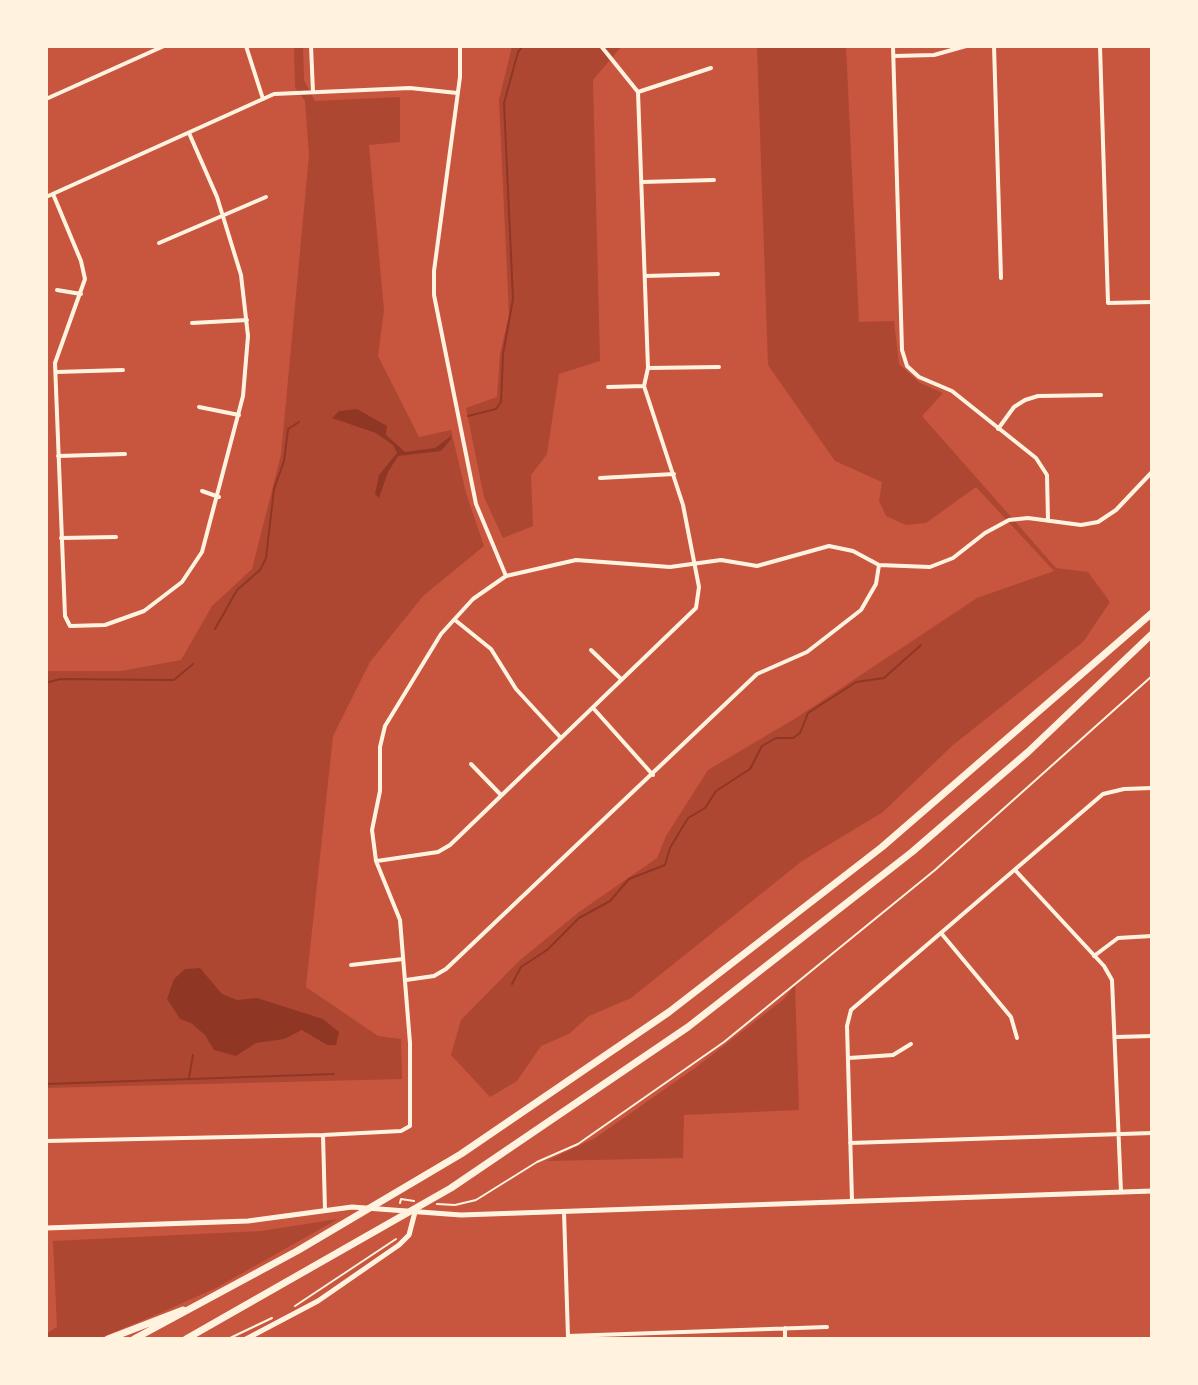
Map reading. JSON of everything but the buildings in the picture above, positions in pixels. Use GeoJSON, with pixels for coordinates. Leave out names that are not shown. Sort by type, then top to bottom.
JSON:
{"type":"FeatureCollection","features":[{"type":"Feature","properties":{"kind":"highway"},"geometry":{"type":"LineString","coordinates":[[134,1339],[334,1229],[578,1077],[714,980],[872,855],[1152,613]]}},
{"type":"Feature","properties":{"kind":"highway"},"geometry":{"type":"LineString","coordinates":[[186,1339],[451,1188],[642,1061],[806,939],[976,797],[1152,634]]}},
{"type":"Feature","properties":{"kind":"highway"},"geometry":{"type":"LineString","coordinates":[[108,1339],[204,1302]]}},
{"type":"Feature","properties":{"kind":"highway"},"geometry":{"type":"LineString","coordinates":[[192,1339],[210,1326]]}},
{"type":"Feature","properties":{"kind":"main road"},"geometry":{"type":"LineString","coordinates":[[46,1228],[248,1221],[365,1207],[461,1215],[1152,1191]]}},
{"type":"Feature","properties":{"kind":"main road"},"geometry":{"type":"LineString","coordinates":[[246,1339],[318,1301],[403,1242],[411,1230],[415,1212]]}},
{"type":"Feature","properties":{"kind":"street"},"geometry":{"type":"LineString","coordinates":[[46,99],[164,46]]}},
{"type":"Feature","properties":{"kind":"street"},"geometry":{"type":"LineString","coordinates":[[246,46],[263,99]]}},
{"type":"Feature","properties":{"kind":"street"},"geometry":{"type":"LineString","coordinates":[[311,46],[313,92]]}},
{"type":"Feature","properties":{"kind":"street"},"geometry":{"type":"LineString","coordinates":[[460,46],[434,295],[476,504],[506,576]]}},
{"type":"Feature","properties":{"kind":"street"},"geometry":{"type":"LineString","coordinates":[[376,861],[438,852],[450,845],[696,608],[699,587],[696,564],[674,474],[644,386],[648,368],[638,92],[601,46]]}},
{"type":"Feature","properties":{"kind":"street"},"geometry":{"type":"LineString","coordinates":[[893,46],[902,350],[907,366],[919,377],[952,391],[1045,467],[1048,520]]}},
{"type":"Feature","properties":{"kind":"street"},"geometry":{"type":"LineString","coordinates":[[894,56],[934,55],[966,46]]}},
{"type":"Feature","properties":{"kind":"street"},"geometry":{"type":"LineString","coordinates":[[994,46],[1001,278]]}},
{"type":"Feature","properties":{"kind":"street"},"geometry":{"type":"LineString","coordinates":[[1100,46],[1108,303],[1152,302]]}},
{"type":"Feature","properties":{"kind":"street"},"geometry":{"type":"LineString","coordinates":[[638,92],[711,68]]}},
{"type":"Feature","properties":{"kind":"street"},"geometry":{"type":"LineString","coordinates":[[46,197],[274,94],[410,88],[457,93]]}},
{"type":"Feature","properties":{"kind":"street"},"geometry":{"type":"LineString","coordinates":[[53,194],[81,261],[85,279],[58,349],[56,372],[65,616],[70,626],[105,625],[144,611],[182,582],[202,552],[239,415],[247,368],[247,320],[241,275],[223,214],[189,133]]}},
{"type":"Feature","properties":{"kind":"street"},"geometry":{"type":"LineString","coordinates":[[642,182],[714,180]]}},
{"type":"Feature","properties":{"kind":"street"},"geometry":{"type":"LineString","coordinates":[[159,243],[266,197]]}},
{"type":"Feature","properties":{"kind":"street"},"geometry":{"type":"LineString","coordinates":[[645,276],[718,274]]}},
{"type":"Feature","properties":{"kind":"street"},"geometry":{"type":"LineString","coordinates":[[57,290],[81,294]]}},
{"type":"Feature","properties":{"kind":"street"},"geometry":{"type":"LineString","coordinates":[[192,323],[247,320]]}},
{"type":"Feature","properties":{"kind":"street"},"geometry":{"type":"LineString","coordinates":[[648,368],[719,367]]}},
{"type":"Feature","properties":{"kind":"street"},"geometry":{"type":"LineString","coordinates":[[56,372],[123,370]]}},
{"type":"Feature","properties":{"kind":"street"},"geometry":{"type":"LineString","coordinates":[[608,387],[644,386]]}},
{"type":"Feature","properties":{"kind":"street"},"geometry":{"type":"LineString","coordinates":[[998,429],[1014,407],[1025,400],[1038,396],[1101,395]]}},
{"type":"Feature","properties":{"kind":"street"},"geometry":{"type":"LineString","coordinates":[[199,407],[239,415]]}},
{"type":"Feature","properties":{"kind":"street"},"geometry":{"type":"LineString","coordinates":[[58,456],[125,454]]}},
{"type":"Feature","properties":{"kind":"street"},"geometry":{"type":"LineString","coordinates":[[46,1141],[323,1135],[401,1131],[410,1126],[406,980],[400,920],[376,861],[372,830],[380,791],[380,747],[385,726],[441,634],[473,599],[506,576],[576,560],[670,567],[721,560],[757,566],[829,546],[853,551],[879,565],[930,567],[953,558],[997,525],[1023,518],[1081,525],[1098,522],[1116,510],[1152,472]]}},
{"type":"Feature","properties":{"kind":"street"},"geometry":{"type":"LineString","coordinates":[[600,478],[674,474]]}},
{"type":"Feature","properties":{"kind":"street"},"geometry":{"type":"LineString","coordinates":[[202,491],[219,497]]}},
{"type":"Feature","properties":{"kind":"street"},"geometry":{"type":"LineString","coordinates":[[61,538],[116,537]]}},
{"type":"Feature","properties":{"kind":"street"},"geometry":{"type":"LineString","coordinates":[[406,980],[434,976],[446,969],[757,674],[807,652],[861,610],[876,584],[879,565]]}},
{"type":"Feature","properties":{"kind":"street"},"geometry":{"type":"LineString","coordinates":[[455,620],[491,649],[516,689],[561,738]]}},
{"type":"Feature","properties":{"kind":"street"},"geometry":{"type":"LineString","coordinates":[[591,650],[621,679]]}},
{"type":"Feature","properties":{"kind":"street"},"geometry":{"type":"LineString","coordinates":[[594,709],[653,775]]}},
{"type":"Feature","properties":{"kind":"street"},"geometry":{"type":"LineString","coordinates":[[471,764],[500,794]]}},
{"type":"Feature","properties":{"kind":"street"},"geometry":{"type":"LineString","coordinates":[[852,1201],[847,1026],[851,1010],[1103,794],[1124,789],[1152,788]]}},
{"type":"Feature","properties":{"kind":"street"},"geometry":{"type":"LineString","coordinates":[[1015,870],[1112,980],[1121,1192]]}},
{"type":"Feature","properties":{"kind":"street"},"geometry":{"type":"LineString","coordinates":[[941,933],[1011,1017],[1017,1038]]}},
{"type":"Feature","properties":{"kind":"street"},"geometry":{"type":"LineString","coordinates":[[1094,956],[1118,938],[1152,936]]}},
{"type":"Feature","properties":{"kind":"street"},"geometry":{"type":"LineString","coordinates":[[351,965],[403,959]]}},
{"type":"Feature","properties":{"kind":"street"},"geometry":{"type":"LineString","coordinates":[[1116,1037],[1152,1036]]}},
{"type":"Feature","properties":{"kind":"street"},"geometry":{"type":"LineString","coordinates":[[848,1058],[893,1055],[911,1044]]}},
{"type":"Feature","properties":{"kind":"street"},"geometry":{"type":"LineString","coordinates":[[850,1143],[1152,1133]]}},
{"type":"Feature","properties":{"kind":"street"},"geometry":{"type":"LineString","coordinates":[[323,1135],[325,1210]]}},
{"type":"Feature","properties":{"kind":"street"},"geometry":{"type":"LineString","coordinates":[[564,1212],[568,1338],[827,1327]]}},
{"type":"Feature","properties":{"kind":"street"},"geometry":{"type":"LineString","coordinates":[[785,1328],[785,1339]]}},
{"type":"Feature","properties":{"kind":"path"},"geometry":{"type":"LineString","coordinates":[[428,1203],[455,1205],[483,1196],[537,1162],[578,1144],[683,1072],[751,1022],[935,870],[1152,676]]}},
{"type":"Feature","properties":{"kind":"path"},"geometry":{"type":"LineString","coordinates":[[401,1199],[414,1201]]}},
{"type":"Feature","properties":{"kind":"path"},"geometry":{"type":"LineString","coordinates":[[293,1307],[401,1235]]}},
{"type":"Feature","properties":{"kind":"path"},"geometry":{"type":"LineString","coordinates":[[228,1339],[279,1314]]}},
{"type":"Feature","properties":{"kind":"shaded area"},"geometry":{"type":"Polygon","coordinates":[[[294,46],[303,46],[304,80],[315,101],[400,97],[400,142],[369,145],[384,310],[378,356],[419,437],[451,430],[466,493],[484,546],[423,596],[370,662],[333,736],[306,987],[378,1036],[401,1039],[402,1079],[46,1088],[46,671],[121,671],[181,660],[212,606],[252,569],[281,455],[309,155],[305,101],[295,87],[294,46]]]}},
{"type":"Feature","properties":{"kind":"shaded area"},"geometry":{"type":"Polygon","coordinates":[[[512,46],[622,46],[593,80],[600,361],[559,374],[547,454],[531,475],[533,526],[503,538],[484,497],[466,408],[497,397],[500,354],[509,315],[499,100],[512,46]]]}},
{"type":"Feature","properties":{"kind":"shaded area"},"geometry":{"type":"Polygon","coordinates":[[[757,46],[846,46],[859,322],[894,321],[899,364],[920,383],[943,393],[922,416],[1056,568],[1088,572],[1110,602],[1083,642],[953,745],[883,812],[802,861],[631,998],[589,1016],[569,1034],[541,1046],[517,1081],[490,1097],[451,1055],[461,1020],[519,961],[579,912],[657,858],[666,836],[708,770],[796,718],[977,598],[1054,571],[976,487],[926,523],[906,525],[886,516],[879,501],[882,482],[835,461],[768,365],[757,46]]]}},
{"type":"Feature","properties":{"kind":"shaded area"},"geometry":{"type":"Polygon","coordinates":[[[357,409],[387,426],[386,435],[405,452],[435,448],[451,436],[451,439],[441,451],[398,456],[388,472],[379,498],[375,494],[379,475],[397,453],[393,445],[376,433],[332,418],[339,411],[357,409]]]}},
{"type":"Feature","properties":{"kind":"shaded area"},"geometry":{"type":"Polygon","coordinates":[[[200,968],[222,994],[237,1000],[257,998],[323,1019],[339,1032],[336,1045],[327,1045],[302,1030],[284,1039],[256,1043],[236,1056],[214,1050],[205,1035],[191,1023],[180,1019],[167,999],[174,979],[185,969],[200,968]]]}},
{"type":"Feature","properties":{"kind":"shaded area"},"geometry":{"type":"Polygon","coordinates":[[[795,985],[799,1110],[684,1115],[683,1158],[547,1161],[595,1138],[695,1068],[784,999],[795,985]]]}},
{"type":"Feature","properties":{"kind":"shaded area"},"geometry":{"type":"Polygon","coordinates":[[[338,1219],[216,1288],[97,1339],[46,1339],[46,1334],[57,1327],[53,1241],[261,1231],[338,1219]]]}},
{"type":"Feature","properties":{"kind":"waterway"},"geometry":{"type":"LineString","coordinates":[[468,416],[496,409],[501,402],[503,354],[513,299],[504,103],[518,52],[523,46]]}},
{"type":"Feature","properties":{"kind":"waterway"},"geometry":{"type":"LineString","coordinates":[[215,629],[237,590],[260,570],[266,558],[274,489],[284,461],[288,429],[299,422]]}},
{"type":"Feature","properties":{"kind":"waterway"},"geometry":{"type":"LineString","coordinates":[[512,984],[521,967],[547,950],[579,918],[610,901],[629,879],[665,865],[670,848],[688,818],[705,808],[716,791],[750,769],[762,746],[776,738],[793,738],[800,733],[808,713],[856,682],[884,678],[921,645]]}},
{"type":"Feature","properties":{"kind":"waterway"},"geometry":{"type":"LineString","coordinates":[[46,683],[60,679],[174,680],[193,664]]}},
{"type":"Feature","properties":{"kind":"waterway"},"geometry":{"type":"LineString","coordinates":[[189,1078],[193,1055]]}},
{"type":"Feature","properties":{"kind":"waterway"},"geometry":{"type":"LineString","coordinates":[[46,1084],[334,1074]]}}]}
